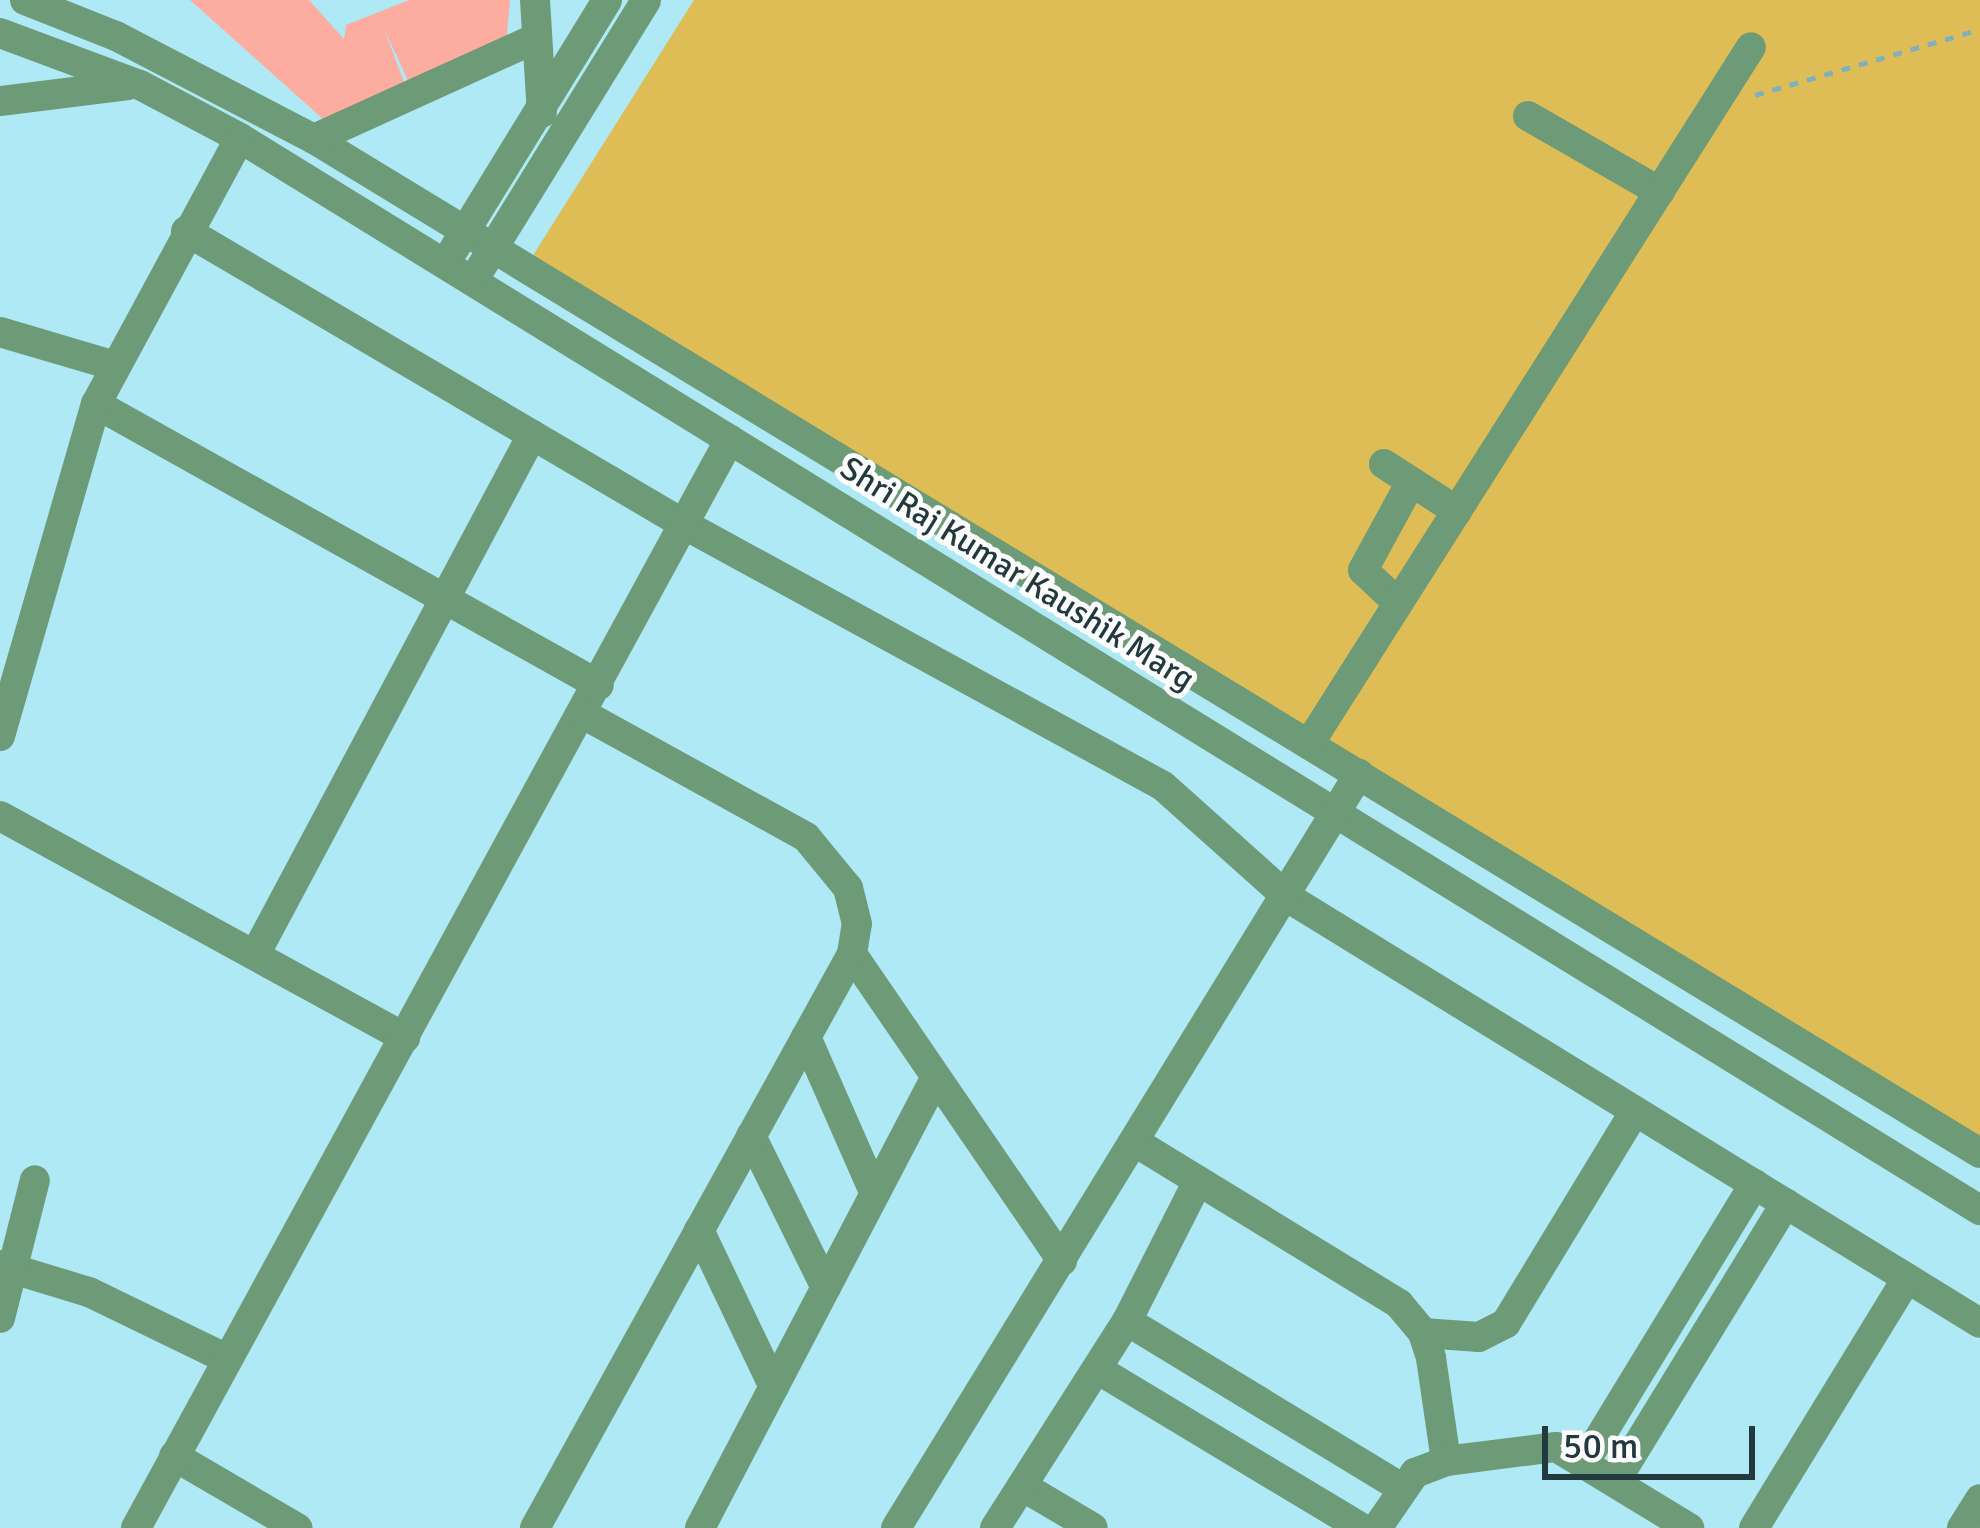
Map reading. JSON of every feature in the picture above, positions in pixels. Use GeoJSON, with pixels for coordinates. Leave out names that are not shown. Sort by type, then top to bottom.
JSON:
{"type":"FeatureCollection","features":[{"type":"Feature","properties":{"kind":"street","name":"Shri Raj Kumar Kaushik Marg"},"geometry":{"type":"LineString","coordinates":[[25,0],[116,36],[314,139],[1980,1153]]}},
{"type":"Feature","properties":{"kind":"street"},"geometry":{"type":"LineString","coordinates":[[89,0],[116,36]]}},
{"type":"Feature","properties":{"kind":"street"},"geometry":{"type":"LineString","coordinates":[[535,0],[539,107],[555,147]]}},
{"type":"Feature","properties":{"kind":"street"},"geometry":{"type":"LineString","coordinates":[[444,264],[607,0]]}},
{"type":"Feature","properties":{"kind":"street"},"geometry":{"type":"LineString","coordinates":[[472,282],[646,0]]}},
{"type":"Feature","properties":{"kind":"street","name":"Shri Raj Kumar Kaushik Marg"},"geometry":{"type":"LineString","coordinates":[[0,33],[140,85],[240,138],[1980,1210]]}},
{"type":"Feature","properties":{"kind":"street"},"geometry":{"type":"LineString","coordinates":[[314,139],[534,39]]}},
{"type":"Feature","properties":{"kind":"street"},"geometry":{"type":"LineString","coordinates":[[1309,744],[1751,47]]}},
{"type":"Feature","properties":{"kind":"street"},"geometry":{"type":"LineString","coordinates":[[0,101],[140,85]]}},
{"type":"Feature","properties":{"kind":"street"},"geometry":{"type":"LineString","coordinates":[[1528,116],[1660,191]]}},
{"type":"Feature","properties":{"kind":"street"},"geometry":{"type":"LineString","coordinates":[[0,736],[96,404],[112,365],[240,138]]}},
{"type":"Feature","properties":{"kind":"street"},"geometry":{"type":"LineString","coordinates":[[186,231],[687,526],[1163,786],[1287,897],[1980,1323]]}},
{"type":"Feature","properties":{"kind":"street"},"geometry":{"type":"LineString","coordinates":[[0,332],[112,365]]}},
{"type":"Feature","properties":{"kind":"street"},"geometry":{"type":"LineString","coordinates":[[96,404],[598,686]]}},
{"type":"Feature","properties":{"kind":"street"},"geometry":{"type":"LineString","coordinates":[[257,951],[532,435]]}},
{"type":"Feature","properties":{"kind":"street"},"geometry":{"type":"LineString","coordinates":[[136,1528],[687,526],[730,439]]}},
{"type":"Feature","properties":{"kind":"street"},"geometry":{"type":"LineString","coordinates":[[1384,464],[1456,511]]}},
{"type":"Feature","properties":{"kind":"street"},"geometry":{"type":"LineString","coordinates":[[1398,603],[1363,570],[1412,482]]}},
{"type":"Feature","properties":{"kind":"street"},"geometry":{"type":"LineString","coordinates":[[535,1528],[851,954],[857,924],[848,888],[806,837],[583,714]]}},
{"type":"Feature","properties":{"kind":"street"},"geometry":{"type":"LineString","coordinates":[[896,1528],[1359,774]]}},
{"type":"Feature","properties":{"kind":"street"},"geometry":{"type":"LineString","coordinates":[[0,816],[257,951],[405,1038]]}},
{"type":"Feature","properties":{"kind":"street"},"geometry":{"type":"LineString","coordinates":[[851,954],[1061,1261]]}},
{"type":"Feature","properties":{"kind":"street"},"geometry":{"type":"LineString","coordinates":[[806,1037],[875,1194]]}},
{"type":"Feature","properties":{"kind":"street"},"geometry":{"type":"LineString","coordinates":[[700,1528],[936,1077]]}},
{"type":"Feature","properties":{"kind":"street"},"geometry":{"type":"LineString","coordinates":[[1423,1334],[1479,1337],[1506,1323],[1635,1111]]}},
{"type":"Feature","properties":{"kind":"street"},"geometry":{"type":"LineString","coordinates":[[751,1136],[826,1288]]}},
{"type":"Feature","properties":{"kind":"street"},"geometry":{"type":"LineString","coordinates":[[1135,1142],[1399,1304],[1423,1334],[1446,1461]]}},
{"type":"Feature","properties":{"kind":"street"},"geometry":{"type":"LineString","coordinates":[[0,1318],[6,1267],[35,1180]]}},
{"type":"Feature","properties":{"kind":"street"},"geometry":{"type":"LineString","coordinates":[[1001,1526],[1127,1322],[1198,1181]]}},
{"type":"Feature","properties":{"kind":"street"},"geometry":{"type":"LineString","coordinates":[[1584,1462],[1754,1184]]}},
{"type":"Feature","properties":{"kind":"street"},"geometry":{"type":"LineString","coordinates":[[1615,1482],[1786,1203]]}},
{"type":"Feature","properties":{"kind":"street"},"geometry":{"type":"LineString","coordinates":[[699,1230],[774,1388]]}},
{"type":"Feature","properties":{"kind":"street"},"geometry":{"type":"LineString","coordinates":[[6,1267],[89,1292],[227,1359]]}},
{"type":"Feature","properties":{"kind":"street"},"geometry":{"type":"LineString","coordinates":[[1754,1528],[1907,1278]]}},
{"type":"Feature","properties":{"kind":"street"},"geometry":{"type":"LineString","coordinates":[[1127,1322],[1403,1489]]}},
{"type":"Feature","properties":{"kind":"street"},"geometry":{"type":"LineString","coordinates":[[1097,1369],[1362,1528]]}},
{"type":"Feature","properties":{"kind":"street"},"geometry":{"type":"LineString","coordinates":[[1377,1528],[1403,1489],[1446,1461],[1543,1445],[1584,1462],[1689,1528]]}},
{"type":"Feature","properties":{"kind":"street"},"geometry":{"type":"LineString","coordinates":[[174,1456],[297,1528]]}},
{"type":"Feature","properties":{"kind":"street"},"geometry":{"type":"LineString","coordinates":[[1022,1486],[1093,1528]]}},
{"type":"Feature","properties":{"kind":"street"},"geometry":{"type":"LineString","coordinates":[[1962,1528],[1980,1499]]}},
{"type":"Feature","properties":{"kind":"path"},"geometry":{"type":"LineString","coordinates":[[1712,108],[1980,28]]}},
{"type":"Feature","properties":{"kind":"shaded area"},"geometry":{"type":"Polygon","coordinates":[[[694,0],[1980,0],[1980,1149],[532,257],[694,0]]]}},
{"type":"Feature","properties":{"kind":"building"},"geometry":{"type":"Polygon","coordinates":[[[190,0],[309,0],[344,39],[346,25],[409,0],[510,0],[506,45],[412,89],[384,29],[404,82],[324,120],[190,0]]]}}]}
